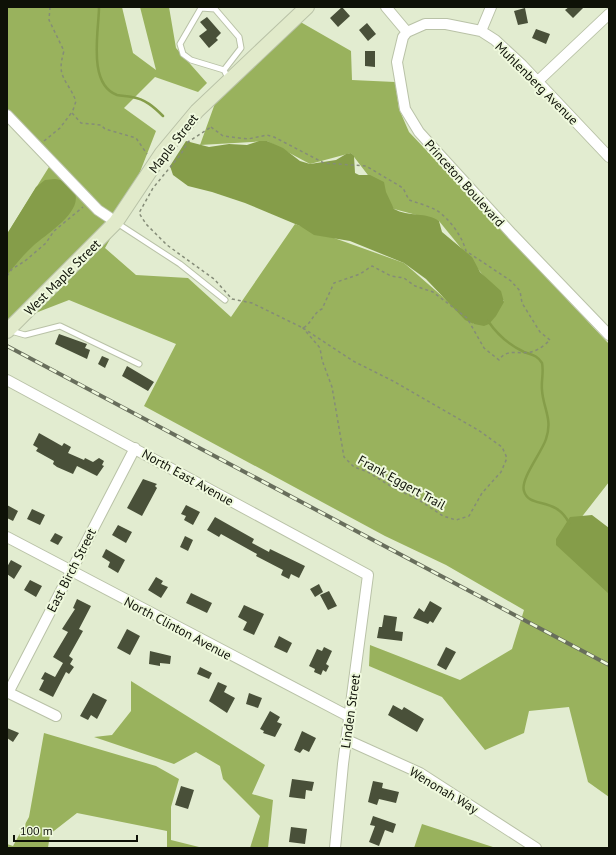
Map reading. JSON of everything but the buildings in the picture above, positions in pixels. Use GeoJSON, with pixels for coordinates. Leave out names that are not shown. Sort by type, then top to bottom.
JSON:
{"type":"FeatureCollection","features":[{"type":"Feature","properties":{"kind":"street","name":"Maple Street"},"geometry":{"type":"LineString","coordinates":[[116,222],[180,131],[227,76],[239,71],[307,7]]}},
{"type":"Feature","properties":{"kind":"street"},"geometry":{"type":"LineString","coordinates":[[386,7],[407,32]]}},
{"type":"Feature","properties":{"kind":"street"},"geometry":{"type":"LineString","coordinates":[[481,31],[491,7]]}},
{"type":"Feature","properties":{"kind":"street"},"geometry":{"type":"LineString","coordinates":[[538,81],[609,14]]}},
{"type":"Feature","properties":{"kind":"street","name":"Muhlenberg Avenue"},"geometry":{"type":"LineString","coordinates":[[407,32],[425,24],[446,24],[481,31],[495,40],[538,81],[609,157]]}},
{"type":"Feature","properties":{"kind":"street","name":"Princeton Boulevard"},"geometry":{"type":"LineString","coordinates":[[407,32],[403,37],[397,62],[405,109],[409,119],[419,132],[512,234],[609,334]]}},
{"type":"Feature","properties":{"kind":"street"},"geometry":{"type":"LineString","coordinates":[[7,115],[98,210],[116,222]]}},
{"type":"Feature","properties":{"kind":"street","name":"West Maple Street"},"geometry":{"type":"LineString","coordinates":[[7,330],[116,222]]}},
{"type":"Feature","properties":{"kind":"street","name":"North East Avenue"},"geometry":{"type":"LineString","coordinates":[[7,380],[368,575]]}},
{"type":"Feature","properties":{"kind":"street","name":"East Birch Street"},"geometry":{"type":"LineString","coordinates":[[8,692],[135,448]]}},
{"type":"Feature","properties":{"kind":"street","name":"North Clinton Avenue"},"geometry":{"type":"LineString","coordinates":[[7,537],[350,717]]}},
{"type":"Feature","properties":{"kind":"street","name":"Linden Street"},"geometry":{"type":"LineString","coordinates":[[335,848],[343,764],[368,575]]}},
{"type":"Feature","properties":{"kind":"street"},"geometry":{"type":"LineString","coordinates":[[8,692],[56,716]]}},
{"type":"Feature","properties":{"kind":"street","name":"Wenonah Way"},"geometry":{"type":"LineString","coordinates":[[347,740],[420,773],[536,848]]}},
{"type":"Feature","properties":{"kind":"lane"},"geometry":{"type":"LineString","coordinates":[[201,8],[215,9],[239,36],[241,48],[227,76],[191,60],[183,54],[180,44],[201,8]]}},
{"type":"Feature","properties":{"kind":"lane"},"geometry":{"type":"LineString","coordinates":[[116,222],[180,264],[225,300]]}},
{"type":"Feature","properties":{"kind":"lane"},"geometry":{"type":"LineString","coordinates":[[7,330],[25,335],[60,326],[139,364]]}},
{"type":"Feature","properties":{"kind":"path"},"geometry":{"type":"LineString","coordinates":[[44,141],[60,128],[73,110],[76,101],[71,89],[60,73],[60,63],[64,50],[49,20],[50,7]]}},
{"type":"Feature","properties":{"kind":"path"},"geometry":{"type":"LineString","coordinates":[[73,110],[72,114],[81,122],[101,125],[105,129],[136,138],[147,154]]}},
{"type":"Feature","properties":{"kind":"path","name":"Frank Eggert Trail"},"geometry":{"type":"LineString","coordinates":[[303,328],[309,325],[316,311],[322,309],[334,283],[360,274],[372,266],[391,276],[404,278],[415,286],[433,292],[467,318],[484,348],[499,360],[502,355],[508,352],[534,351],[550,340],[540,332],[522,303],[520,290],[511,281],[466,251],[464,243],[447,219],[436,210],[409,200],[403,188],[392,179],[366,166],[324,163],[287,143],[267,135],[248,139],[223,136],[211,127],[188,142],[181,154],[153,188],[139,213],[146,224],[167,245],[214,280],[232,299],[252,303],[303,328],[354,361],[428,401],[478,430],[502,446],[507,458],[501,472],[482,493],[469,516],[456,520],[443,516],[419,500],[392,487],[368,472],[354,467],[344,457],[332,387],[322,360],[320,348],[303,328]]}},
{"type":"Feature","properties":{"kind":"path"},"geometry":{"type":"LineString","coordinates":[[7,276],[12,269],[25,261],[46,243],[54,231],[85,205]]}},
{"type":"Feature","properties":{"kind":"shaded area"},"geometry":{"type":"Polygon","coordinates":[[[7,7],[122,7],[133,53],[156,70],[140,7],[169,7],[176,48],[207,83],[198,92],[155,77],[124,108],[156,131],[122,218],[105,248],[136,275],[188,278],[231,317],[295,224],[404,263],[474,324],[504,301],[439,221],[394,209],[351,153],[310,164],[267,141],[200,145],[218,95],[297,20],[351,51],[352,80],[395,82],[399,109],[409,132],[609,344],[609,482],[577,523],[609,566],[609,797],[588,782],[569,707],[529,711],[524,733],[485,750],[442,697],[369,666],[370,645],[460,680],[512,649],[524,610],[446,565],[385,536],[144,406],[176,344],[69,300],[7,324],[7,234],[54,159],[7,109],[7,7]]]}},
{"type":"Feature","properties":{"kind":"shaded area"},"geometry":{"type":"Polygon","coordinates":[[[186,141],[209,147],[229,144],[247,145],[259,141],[267,141],[283,148],[300,161],[310,164],[336,160],[346,154],[351,153],[354,156],[355,173],[359,175],[370,175],[384,182],[386,192],[394,209],[405,213],[429,216],[439,221],[442,232],[472,257],[480,272],[501,291],[504,302],[496,316],[489,324],[484,326],[474,324],[465,320],[426,279],[404,263],[350,241],[314,235],[300,226],[245,203],[188,186],[173,175],[170,166],[186,141]]]}},
{"type":"Feature","properties":{"kind":"shaded area"},"geometry":{"type":"Polygon","coordinates":[[[55,179],[66,182],[73,189],[76,197],[70,213],[55,228],[30,248],[7,275],[7,234],[36,187],[45,180],[55,179]]]}},
{"type":"Feature","properties":{"kind":"shaded area"},"geometry":{"type":"Polygon","coordinates":[[[592,515],[609,528],[609,594],[556,545],[556,539],[570,517],[592,515]]]}},
{"type":"Feature","properties":{"kind":"shaded area"},"geometry":{"type":"Polygon","coordinates":[[[131,681],[265,765],[252,794],[273,800],[268,848],[250,848],[260,816],[223,779],[220,766],[196,752],[174,764],[94,737],[112,735],[131,711],[131,681]]]}},
{"type":"Feature","properties":{"kind":"shaded area"},"geometry":{"type":"Polygon","coordinates":[[[44,733],[156,766],[179,779],[171,807],[171,840],[203,848],[167,848],[167,831],[77,813],[50,834],[48,848],[7,848],[7,844],[13,846],[29,817],[44,733]]]}},
{"type":"Feature","properties":{"kind":"shaded area"},"geometry":{"type":"Polygon","coordinates":[[[422,824],[496,848],[414,848],[422,824]]]}},
{"type":"Feature","properties":{"kind":"waterway"},"geometry":{"type":"LineString","coordinates":[[99,7],[97,56],[98,68],[102,80],[108,89],[117,95],[141,100],[153,107],[163,116]]}},
{"type":"Feature","properties":{"kind":"waterway"},"geometry":{"type":"LineString","coordinates":[[488,321],[499,335],[508,343],[536,357],[542,363],[542,390],[548,419],[548,432],[544,444],[525,480],[524,491],[531,500],[557,509],[564,515],[569,523]]}},
{"type":"Feature","properties":{"kind":"railway"},"geometry":{"type":"LineString","coordinates":[[7,346],[609,665]]}}]}
